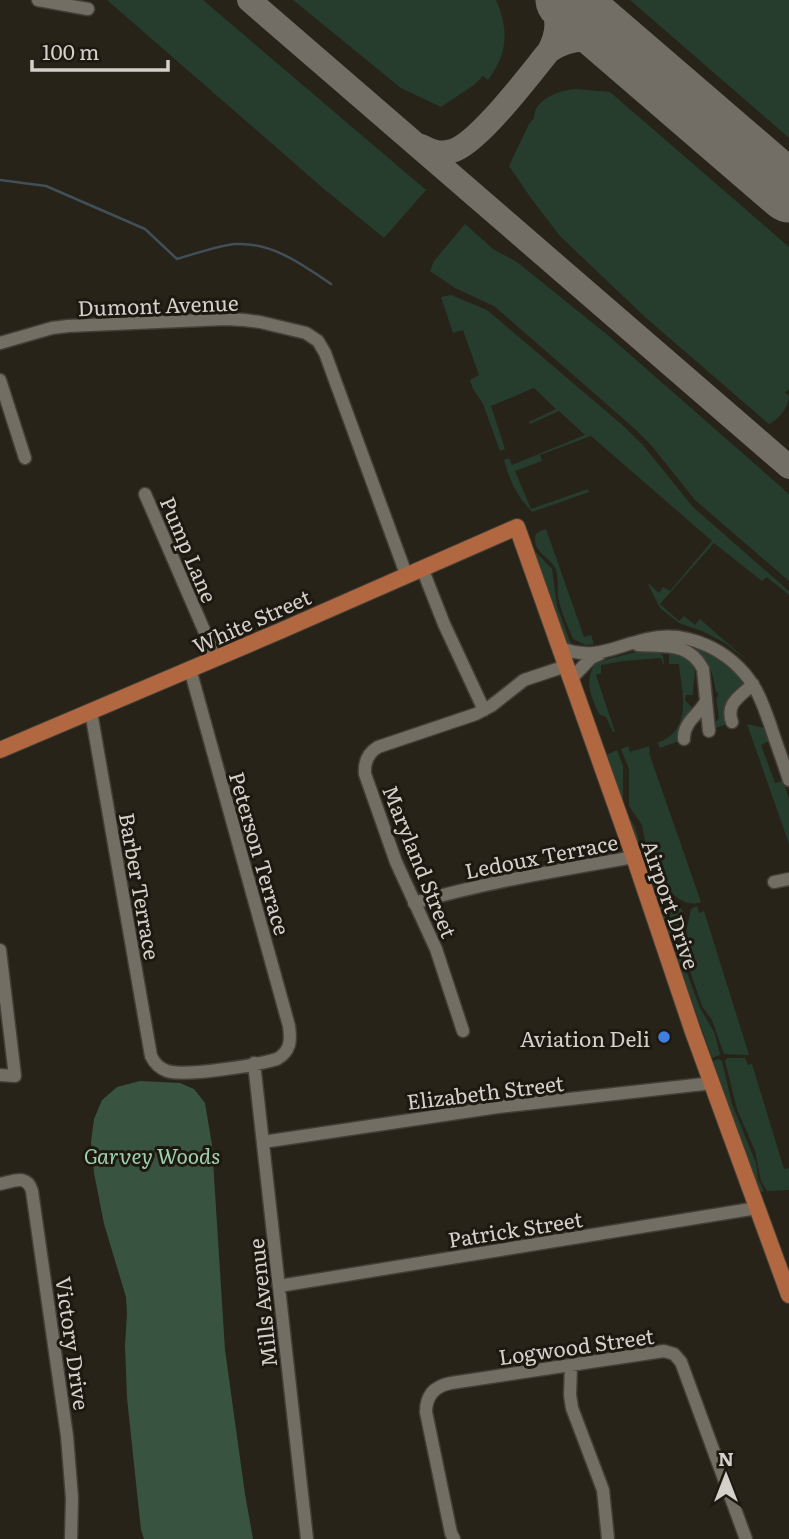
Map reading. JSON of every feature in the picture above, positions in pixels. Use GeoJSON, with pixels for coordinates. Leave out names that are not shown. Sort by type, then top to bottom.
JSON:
{"type":"FeatureCollection","features":[{"type":"Feature","properties":{"kind":"main road","name":"White Street"},"geometry":{"type":"LineString","coordinates":[[0,750],[517,527]]}},
{"type":"Feature","properties":{"kind":"main road","name":"Airport Drive"},"geometry":{"type":"LineString","coordinates":[[517,527],[693,1032],[789,1294]]}},
{"type":"Feature","properties":{"kind":"street"},"geometry":{"type":"LineString","coordinates":[[38,0],[88,9]]}},
{"type":"Feature","properties":{"kind":"street","name":"Dumont Avenue"},"geometry":{"type":"LineString","coordinates":[[0,343],[68,326],[225,320],[260,322],[297,330],[313,337],[322,346],[414,571],[444,624],[484,710]]}},
{"type":"Feature","properties":{"kind":"street"},"geometry":{"type":"LineString","coordinates":[[0,380],[25,458]]}},
{"type":"Feature","properties":{"kind":"street","name":"Pump Lane"},"geometry":{"type":"LineString","coordinates":[[145,494],[214,659]]}},
{"type":"Feature","properties":{"kind":"street"},"geometry":{"type":"LineString","coordinates":[[560,648],[589,655],[651,638],[666,637],[686,638],[706,644],[734,662],[753,684],[765,710],[789,780]]}},
{"type":"Feature","properties":{"kind":"street"},"geometry":{"type":"LineString","coordinates":[[626,644],[674,648],[692,654],[703,669],[709,731]]}},
{"type":"Feature","properties":{"kind":"street"},"geometry":{"type":"LineString","coordinates":[[568,672],[603,652]]}},
{"type":"Feature","properties":{"kind":"street","name":"Peterson Terrace"},"geometry":{"type":"LineString","coordinates":[[190,670],[289,1026],[290,1042],[285,1053],[277,1059],[254,1063]]}},
{"type":"Feature","properties":{"kind":"street","name":"Maryland Street"},"geometry":{"type":"LineString","coordinates":[[463,1031],[436,949],[396,862],[366,778],[366,762],[369,754],[378,747],[484,710],[524,680],[568,672]]}},
{"type":"Feature","properties":{"kind":"street"},"geometry":{"type":"LineString","coordinates":[[732,722],[729,709],[732,703],[753,684]]}},
{"type":"Feature","properties":{"kind":"street"},"geometry":{"type":"LineString","coordinates":[[684,739],[687,723],[706,701]]}},
{"type":"Feature","properties":{"kind":"street","name":"Barber Terrace"},"geometry":{"type":"LineString","coordinates":[[91,712],[148,1046],[156,1065],[170,1072],[189,1073],[254,1063]]}},
{"type":"Feature","properties":{"kind":"street","name":"Ledoux Terrace"},"geometry":{"type":"LineString","coordinates":[[415,903],[505,880],[634,858]]}},
{"type":"Feature","properties":{"kind":"street"},"geometry":{"type":"LineString","coordinates":[[774,882],[789,879]]}},
{"type":"Feature","properties":{"kind":"street"},"geometry":{"type":"LineString","coordinates":[[0,950],[15,1076],[0,1075]]}},
{"type":"Feature","properties":{"kind":"street","name":"Mills Avenue"},"geometry":{"type":"LineString","coordinates":[[254,1063],[307,1539]]}},
{"type":"Feature","properties":{"kind":"street","name":"Elizabeth Street"},"geometry":{"type":"LineString","coordinates":[[263,1142],[498,1107],[713,1083]]}},
{"type":"Feature","properties":{"kind":"street","name":"Victory Drive"},"geometry":{"type":"LineString","coordinates":[[0,1184],[21,1180],[29,1183],[32,1191],[66,1425],[71,1486],[71,1539]]}},
{"type":"Feature","properties":{"kind":"street","name":"Patrick Street"},"geometry":{"type":"LineString","coordinates":[[279,1286],[757,1208]]}},
{"type":"Feature","properties":{"kind":"street","name":"Logwood Street"},"geometry":{"type":"LineString","coordinates":[[452,1537],[426,1412],[429,1396],[436,1388],[445,1384],[664,1351],[671,1352],[681,1362],[746,1539]]}},
{"type":"Feature","properties":{"kind":"street"},"geometry":{"type":"LineString","coordinates":[[571,1365],[572,1408],[603,1490],[608,1539]]}},
{"type":"Feature","properties":{"kind":"green space"},"geometry":{"type":"Polygon","coordinates":[[[107,0],[203,0],[426,190],[384,238],[107,0]]]}},
{"type":"Feature","properties":{"kind":"green space"},"geometry":{"type":"Polygon","coordinates":[[[293,0],[496,0],[503,21],[503,51],[488,80],[483,76],[441,107],[401,88],[293,0]]]}},
{"type":"Feature","properties":{"kind":"green space"},"geometry":{"type":"Polygon","coordinates":[[[630,0],[789,0],[789,138],[630,0]]]}},
{"type":"Feature","properties":{"kind":"green space"},"geometry":{"type":"Polygon","coordinates":[[[576,89],[610,92],[789,247],[789,389],[785,393],[789,400],[785,409],[769,424],[645,317],[560,236],[509,166],[538,106],[549,97],[576,89]]]}},
{"type":"Feature","properties":{"kind":"green space"},"geometry":{"type":"Polygon","coordinates":[[[465,224],[493,249],[517,262],[610,337],[789,494],[789,581],[695,500],[635,429],[494,306],[455,288],[430,271],[434,261],[465,224]]]}},
{"type":"Feature","properties":{"kind":"green space"},"geometry":{"type":"Polygon","coordinates":[[[451,295],[487,310],[620,423],[642,444],[693,507],[789,591],[789,595],[767,577],[762,581],[714,543],[660,604],[679,621],[684,616],[695,625],[700,619],[750,663],[725,643],[679,623],[660,608],[647,582],[659,593],[663,587],[670,591],[712,541],[591,436],[540,455],[542,461],[515,471],[531,509],[588,489],[589,492],[532,512],[526,506],[509,476],[504,460],[509,458],[512,465],[585,435],[559,411],[530,424],[529,422],[556,409],[534,388],[491,406],[505,449],[500,451],[483,404],[470,380],[479,375],[463,330],[453,333],[441,297],[451,295]]]}},
{"type":"Feature","properties":{"kind":"green space"},"geometry":{"type":"Polygon","coordinates":[[[546,529],[584,637],[591,635],[594,644],[586,645],[573,639],[559,603],[556,570],[535,544],[537,533],[546,529]]]}},
{"type":"Feature","properties":{"kind":"green space"},"geometry":{"type":"Polygon","coordinates":[[[529,539],[533,549],[552,569],[557,606],[570,642],[582,648],[582,651],[564,643],[529,539]]]}},
{"type":"Feature","properties":{"kind":"green space"},"geometry":{"type":"Polygon","coordinates":[[[689,645],[719,659],[744,682],[743,688],[726,703],[724,712],[727,724],[713,729],[719,718],[716,698],[718,692],[709,665],[689,645]]]}},
{"type":"Feature","properties":{"kind":"green space"},"geometry":{"type":"Polygon","coordinates":[[[636,652],[660,653],[664,664],[661,658],[623,661],[601,665],[601,673],[596,675],[613,732],[606,717],[599,714],[593,700],[590,675],[596,662],[636,652]]]}},
{"type":"Feature","properties":{"kind":"green space"},"geometry":{"type":"Polygon","coordinates":[[[669,653],[675,654],[691,661],[695,669],[693,695],[686,695],[685,700],[693,709],[680,728],[679,741],[660,748],[658,743],[653,745],[667,738],[680,723],[683,694],[679,664],[669,664],[669,653]]]}},
{"type":"Feature","properties":{"kind":"green space"},"geometry":{"type":"Polygon","coordinates":[[[747,724],[764,728],[769,741],[761,745],[775,783],[783,781],[789,799],[789,844],[747,724]]]}},
{"type":"Feature","properties":{"kind":"green space"},"geometry":{"type":"Polygon","coordinates":[[[628,746],[630,752],[649,746],[649,753],[701,902],[688,903],[669,892],[665,873],[647,851],[642,825],[629,806],[629,769],[621,749],[628,746]]]}},
{"type":"Feature","properties":{"kind":"green space"},"geometry":{"type":"Polygon","coordinates":[[[617,750],[623,766],[623,804],[606,755],[617,750]]]}},
{"type":"Feature","properties":{"kind":"green space"},"geometry":{"type":"Polygon","coordinates":[[[626,812],[635,827],[643,856],[658,875],[661,892],[683,911],[683,962],[700,1008],[714,1032],[720,1055],[712,1058],[626,812]]]}},
{"type":"Feature","properties":{"kind":"green space"},"geometry":{"type":"Polygon","coordinates":[[[697,906],[699,913],[704,911],[749,1055],[724,1054],[712,1020],[702,1006],[685,956],[685,938],[691,909],[697,906]]]}},
{"type":"Feature","properties":{"kind":"green space"},"geometry":{"type":"Polygon","coordinates":[[[727,1058],[745,1058],[748,1065],[752,1064],[784,1169],[789,1168],[789,1190],[767,1191],[761,1181],[755,1151],[737,1109],[725,1061],[727,1058]]]}},
{"type":"Feature","properties":{"kind":"green space"},"geometry":{"type":"Polygon","coordinates":[[[713,1061],[722,1061],[732,1104],[756,1163],[764,1192],[759,1191],[713,1061]]]}},
{"type":"Feature","properties":{"kind":"green space","name":"Garvey Woods"},"geometry":{"type":"Polygon","coordinates":[[[140,1081],[180,1083],[194,1089],[205,1103],[212,1145],[225,1350],[253,1539],[144,1539],[141,1530],[127,1398],[126,1297],[104,1224],[91,1142],[94,1119],[102,1100],[117,1087],[140,1081]]]}},
{"type":"Feature","properties":{"kind":"waterway"},"geometry":{"type":"LineString","coordinates":[[0,180],[46,186],[145,229],[177,259],[222,246],[249,244],[286,256],[331,284]]}},
{"type":"Feature","properties":{"kind":"taxiway"},"geometry":{"type":"LineString","coordinates":[[249,0],[789,467]]}},
{"type":"Feature","properties":{"kind":"taxiway"},"geometry":{"type":"LineString","coordinates":[[421,146],[440,152],[463,146],[503,107],[549,51],[555,38],[555,13],[551,0]]}},
{"type":"Feature","properties":{"kind":"taxiway"},"geometry":{"type":"LineString","coordinates":[[549,51],[574,41],[596,41],[618,50],[640,64]]}},
{"type":"Feature","properties":{"kind":"runway"},"geometry":{"type":"LineString","coordinates":[[566,0],[789,192]]}},
{"type":"Feature","properties":{"kind":"place","name":"Aviation Deli"},"geometry":{"type":"Point","coordinates":[664,1037]}}]}
